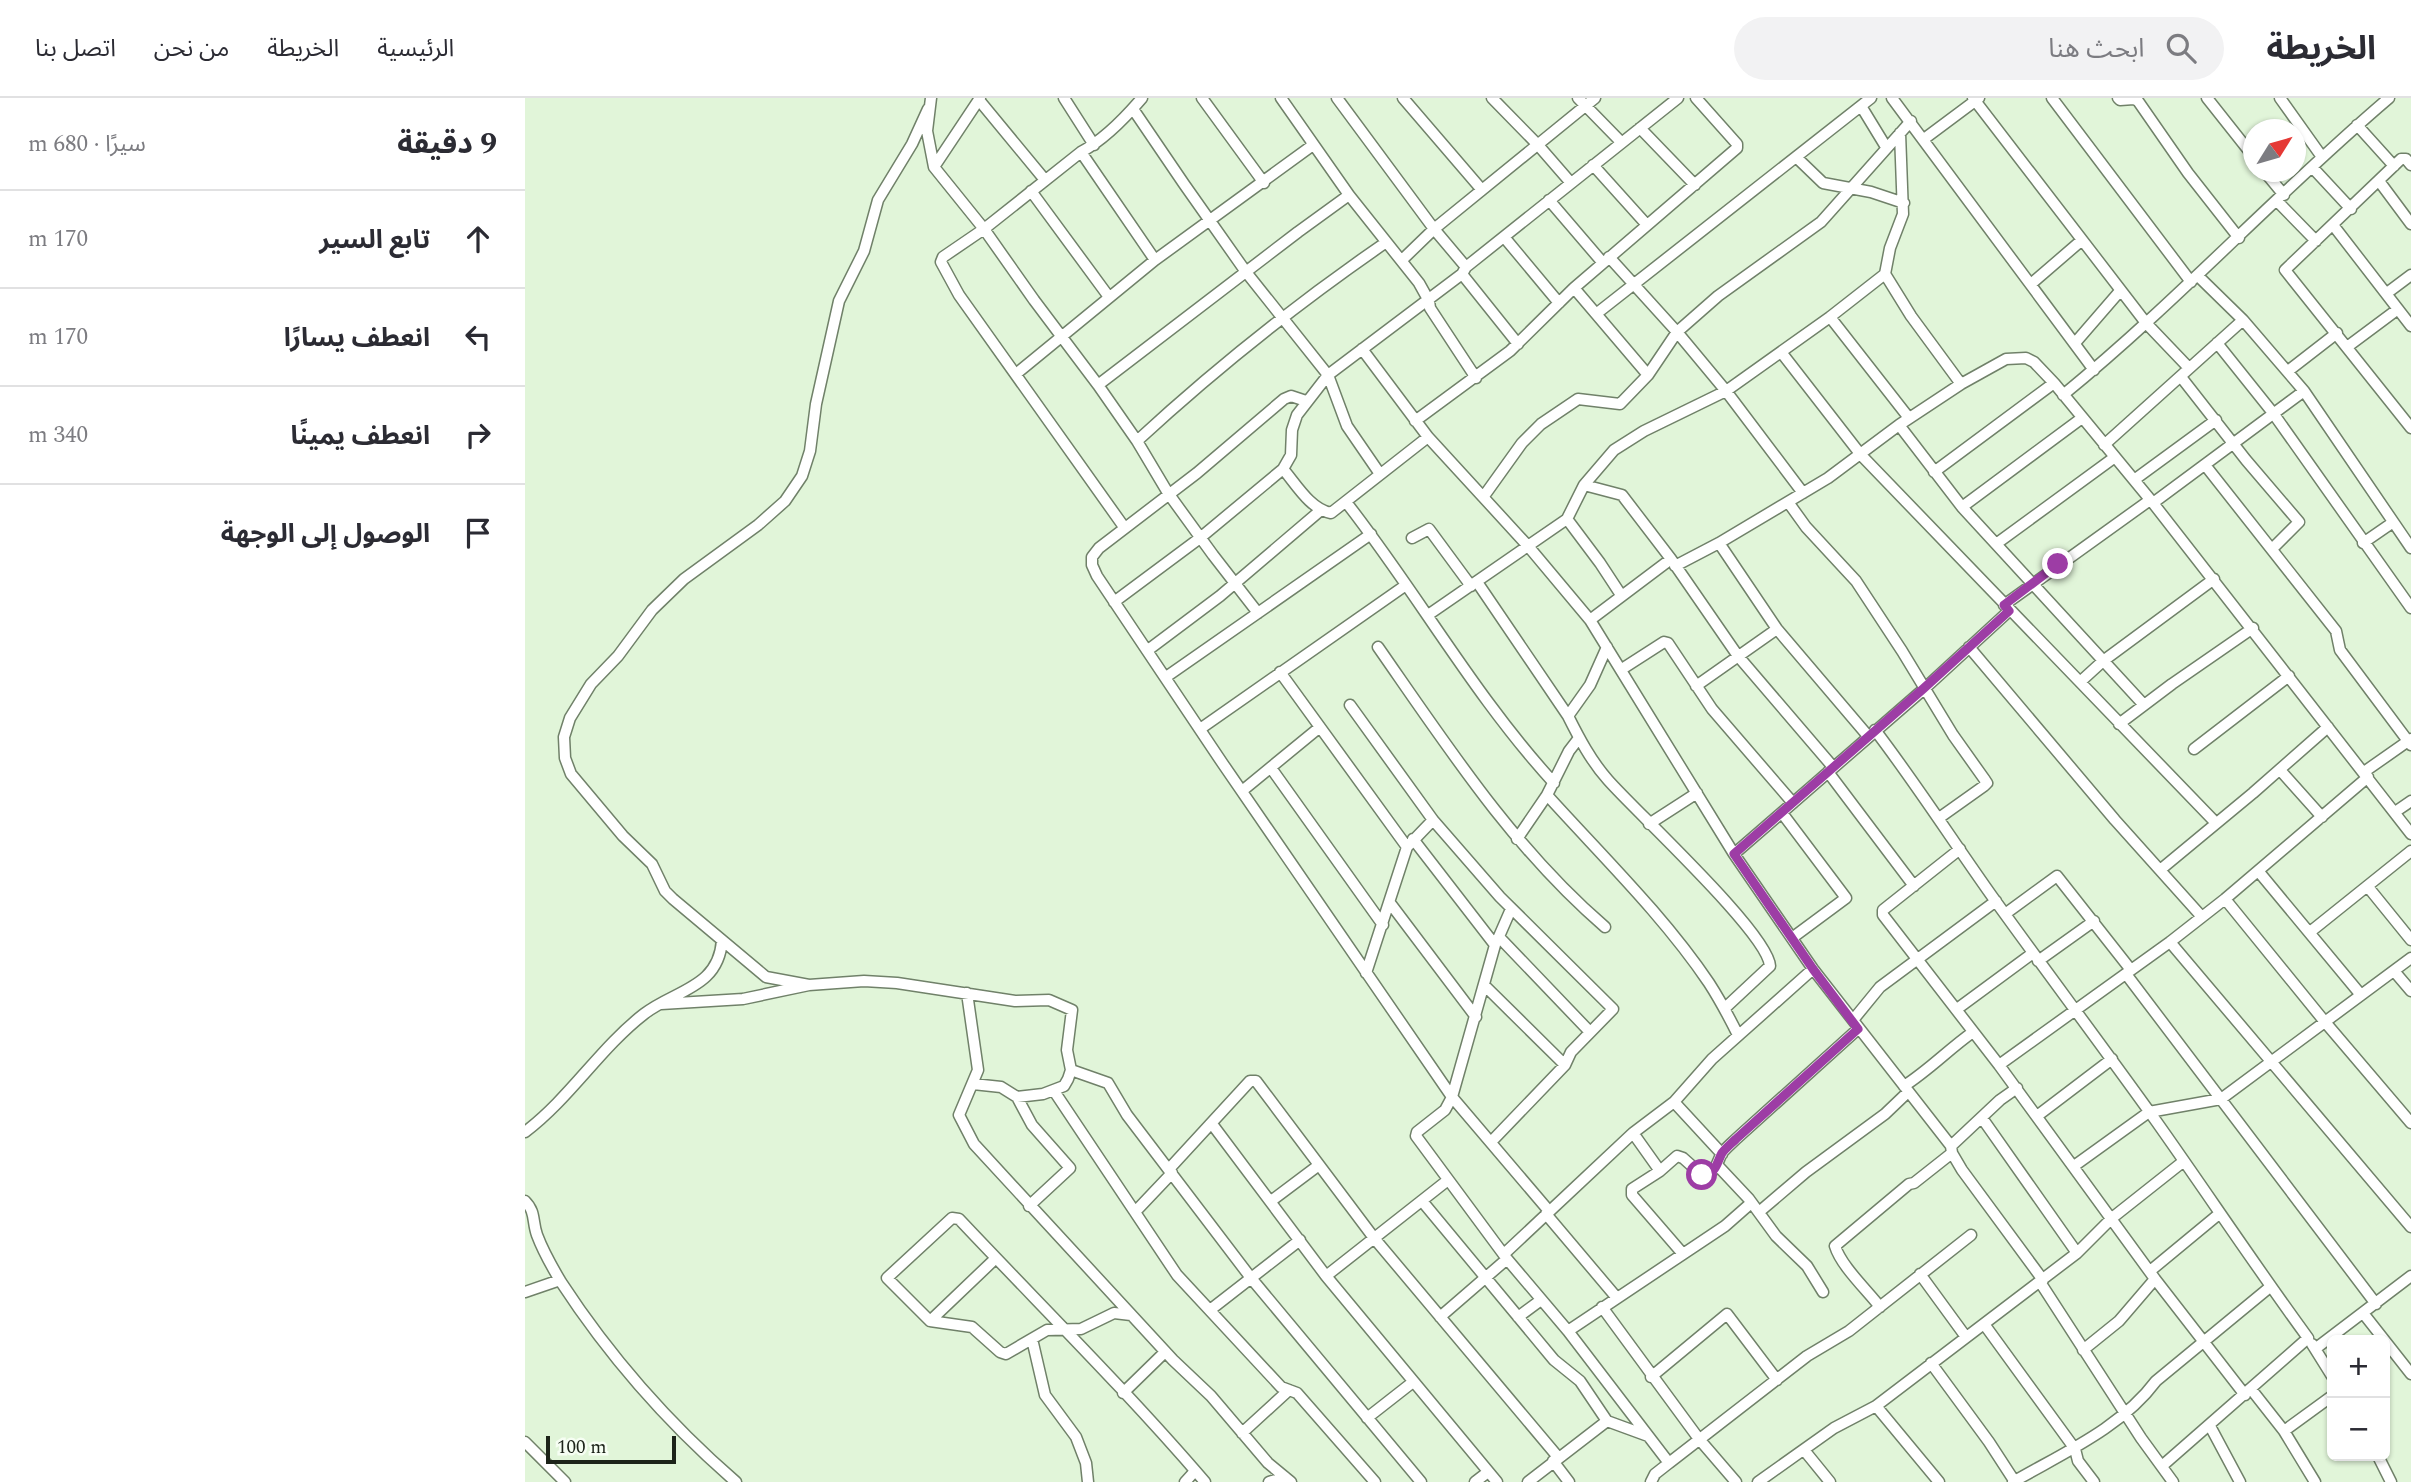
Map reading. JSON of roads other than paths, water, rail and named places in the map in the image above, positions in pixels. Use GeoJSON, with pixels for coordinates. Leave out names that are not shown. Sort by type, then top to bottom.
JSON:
{"type":"FeatureCollection","features":[{"type":"Feature","properties":{"kind":"street"},"geometry":{"type":"LineString","coordinates":[[1064,98],[1094,145]]}},
{"type":"Feature","properties":{"kind":"street"},"geometry":{"type":"LineString","coordinates":[[1124,527],[941,266],[943,257],[984,229],[1081,152],[1094,145],[1133,109],[1141,98]]}},
{"type":"Feature","properties":{"kind":"street"},"geometry":{"type":"LineString","coordinates":[[1202,98],[1264,183]]}},
{"type":"Feature","properties":{"kind":"street"},"geometry":{"type":"LineString","coordinates":[[1280,98],[1385,243],[1402,260],[1429,301],[1430,309],[1476,378]]}},
{"type":"Feature","properties":{"kind":"street"},"geometry":{"type":"LineString","coordinates":[[1336,98],[1518,344]]}},
{"type":"Feature","properties":{"kind":"street"},"geometry":{"type":"LineString","coordinates":[[1403,98],[1482,190]]}},
{"type":"Feature","properties":{"kind":"street"},"geometry":{"type":"LineString","coordinates":[[1492,98],[1571,183]]}},
{"type":"Feature","properties":{"kind":"street"},"geometry":{"type":"LineString","coordinates":[[1402,260],[1434,229],[1538,145],[1582,102],[1595,98]]}},
{"type":"Feature","properties":{"kind":"street"},"geometry":{"type":"LineString","coordinates":[[1657,98],[1666,107]]}},
{"type":"Feature","properties":{"kind":"street"},"geometry":{"type":"LineString","coordinates":[[1114,602],[1200,538],[1283,469],[1291,454],[1293,423],[1306,401],[1328,375],[1429,301],[1549,200],[1678,98]]}},
{"type":"Feature","properties":{"kind":"street"},"geometry":{"type":"LineString","coordinates":[[1415,421],[1518,344],[1574,288],[1737,146],[1696,98]]}},
{"type":"Feature","properties":{"kind":"street"},"geometry":{"type":"LineString","coordinates":[[1596,314],[1871,98]]}},
{"type":"Feature","properties":{"kind":"street"},"geometry":{"type":"LineString","coordinates":[[1892,98],[2094,370]]}},
{"type":"Feature","properties":{"kind":"street"},"geometry":{"type":"LineString","coordinates":[[2052,98],[2194,279],[2243,320],[2304,391],[2411,548]]}},
{"type":"Feature","properties":{"kind":"street"},"geometry":{"type":"LineString","coordinates":[[2118,98],[2138,101],[2188,173],[2239,238]]}},
{"type":"Feature","properties":{"kind":"street"},"geometry":{"type":"LineString","coordinates":[[2280,98],[2322,157]]}},
{"type":"Feature","properties":{"kind":"street"},"geometry":{"type":"LineString","coordinates":[[2063,396],[2239,238],[2322,157],[2389,98]]}},
{"type":"Feature","properties":{"kind":"street"},"geometry":{"type":"LineString","coordinates":[[934,167],[980,99],[1045,180]]}},
{"type":"Feature","properties":{"kind":"street"},"geometry":{"type":"LineString","coordinates":[[1924,139],[1976,99],[2145,323],[2189,368]]}},
{"type":"Feature","properties":{"kind":"street"},"geometry":{"type":"LineString","coordinates":[[2209,99],[2243,143]]}},
{"type":"Feature","properties":{"kind":"street"},"geometry":{"type":"LineString","coordinates":[[1582,102],[1621,142]]}},
{"type":"Feature","properties":{"kind":"street"},"geometry":{"type":"LineString","coordinates":[[929,103],[927,131],[934,167],[984,229],[1098,385],[1137,441],[1168,493],[1258,613]]}},
{"type":"Feature","properties":{"kind":"street"},"geometry":{"type":"LineString","coordinates":[[809,985],[766,976],[665,891],[652,864],[571,775],[565,758],[564,737],[570,718],[591,684],[618,656],[652,610],[684,579],[758,525],[785,501],[802,476],[810,451],[816,404],[839,301],[864,251],[878,201],[908,153],[929,103]]}},
{"type":"Feature","properties":{"kind":"street"},"geometry":{"type":"LineString","coordinates":[[1861,106],[1886,147]]}},
{"type":"Feature","properties":{"kind":"street"},"geometry":{"type":"LineString","coordinates":[[1133,109],[1246,272],[1328,375],[1347,426],[1380,474]]}},
{"type":"Feature","properties":{"kind":"street"},"geometry":{"type":"LineString","coordinates":[[1484,496],[1522,443],[1541,424],[1578,399],[1620,404],[1648,375],[1677,332],[1718,296],[1821,222],[1911,121]]}},
{"type":"Feature","properties":{"kind":"street"},"geometry":{"type":"LineString","coordinates":[[2357,125],[2394,166]]}},
{"type":"Feature","properties":{"kind":"street"},"geometry":{"type":"LineString","coordinates":[[1640,128],[1695,185]]}},
{"type":"Feature","properties":{"kind":"street"},"geometry":{"type":"LineString","coordinates":[[1428,615],[1567,519],[1584,485],[1614,450],[1644,431],[1726,391],[1885,274],[1903,214],[1900,133]]}},
{"type":"Feature","properties":{"kind":"street"},"geometry":{"type":"LineString","coordinates":[[1016,374],[1155,260],[1313,145]]}},
{"type":"Feature","properties":{"kind":"street"},"geometry":{"type":"LineString","coordinates":[[1081,152],[1155,260]]}},
{"type":"Feature","properties":{"kind":"street"},"geometry":{"type":"LineString","coordinates":[[1796,157],[1823,183],[1904,202]]}},
{"type":"Feature","properties":{"kind":"street"},"geometry":{"type":"LineString","coordinates":[[2411,165],[2404,158],[2394,166],[2285,270],[2411,428]]}},
{"type":"Feature","properties":{"kind":"street"},"geometry":{"type":"LineString","coordinates":[[1593,165],[1647,225]]}},
{"type":"Feature","properties":{"kind":"street"},"geometry":{"type":"LineString","coordinates":[[2312,167],[2351,209]]}},
{"type":"Feature","properties":{"kind":"street"},"geometry":{"type":"LineString","coordinates":[[2379,181],[2411,224]]}},
{"type":"Feature","properties":{"kind":"street"},"geometry":{"type":"LineString","coordinates":[[2271,182],[2316,241]]}},
{"type":"Feature","properties":{"kind":"street"},"geometry":{"type":"LineString","coordinates":[[1031,191],[1109,297]]}},
{"type":"Feature","properties":{"kind":"street"},"geometry":{"type":"LineString","coordinates":[[1098,385],[1349,195]]}},
{"type":"Feature","properties":{"kind":"street"},"geometry":{"type":"LineString","coordinates":[[1549,200],[1677,332],[1726,391],[1803,493]]}},
{"type":"Feature","properties":{"kind":"street"},"geometry":{"type":"LineString","coordinates":[[2333,226],[2411,326]]}},
{"type":"Feature","properties":{"kind":"street"},"geometry":{"type":"LineString","coordinates":[[1504,237],[1559,303]]}},
{"type":"Feature","properties":{"kind":"street"},"geometry":{"type":"LineString","coordinates":[[2031,284],[2083,240]]}},
{"type":"Feature","properties":{"kind":"street"},"geometry":{"type":"LineString","coordinates":[[1137,441],[1185,397],[1283,317],[1385,243]]}},
{"type":"Feature","properties":{"kind":"street"},"geometry":{"type":"LineString","coordinates":[[1885,274],[1911,316],[1961,384]]}},
{"type":"Feature","properties":{"kind":"street"},"geometry":{"type":"LineString","coordinates":[[2387,293],[2411,275]]}},
{"type":"Feature","properties":{"kind":"street"},"geometry":{"type":"LineString","coordinates":[[1574,288],[1648,375]]}},
{"type":"Feature","properties":{"kind":"street"},"geometry":{"type":"LineString","coordinates":[[2075,343],[2120,291]]}},
{"type":"Feature","properties":{"kind":"street"},"geometry":{"type":"LineString","coordinates":[[2347,347],[2398,309]]}},
{"type":"Feature","properties":{"kind":"street"},"geometry":{"type":"LineString","coordinates":[[1830,317],[1909,418]]}},
{"type":"Feature","properties":{"kind":"street"},"geometry":{"type":"LineString","coordinates":[[2104,445],[2243,320]]}},
{"type":"Feature","properties":{"kind":"street"},"geometry":{"type":"LineString","coordinates":[[2288,372],[2337,333]]}},
{"type":"Feature","properties":{"kind":"street"},"geometry":{"type":"LineString","coordinates":[[2217,343],[2273,413],[2411,608]]}},
{"type":"Feature","properties":{"kind":"street"},"geometry":{"type":"LineString","coordinates":[[1362,349],[1428,437],[1484,496],[1590,620],[1734,854],[1813,969],[1951,1149],[1979,1195],[2041,1281],[2083,1350],[2173,1482]]}},
{"type":"Feature","properties":{"kind":"street"},"geometry":{"type":"LineString","coordinates":[[1781,352],[1861,455],[2216,823]]}},
{"type":"Feature","properties":{"kind":"street"},"geometry":{"type":"LineString","coordinates":[[1590,620],[1621,595],[1673,563],[1719,543],[1803,493],[1961,384],[2007,359],[2026,358],[2034,362],[2054,383],[2152,501],[2411,834]]}},
{"type":"Feature","properties":{"kind":"street"},"geometry":{"type":"LineString","coordinates":[[2181,377],[2300,523],[2272,549]]}},
{"type":"Feature","properties":{"kind":"street"},"geometry":{"type":"LineString","coordinates":[[1934,472],[2054,383]]}},
{"type":"Feature","properties":{"kind":"street"},"geometry":{"type":"LineString","coordinates":[[1734,854],[1923,689],[2033,583],[2205,465],[2304,391]]}},
{"type":"Feature","properties":{"kind":"street"},"geometry":{"type":"LineString","coordinates":[[1306,401],[1291,396],[1284,399],[1222,452],[1124,527],[1092,557],[1092,565],[1114,602],[1452,1097],[1617,1298]]}},
{"type":"Feature","properties":{"kind":"street"},"geometry":{"type":"LineString","coordinates":[[1962,507],[2082,418]]}},
{"type":"Feature","properties":{"kind":"street"},"geometry":{"type":"LineString","coordinates":[[2134,480],[2216,420]]}},
{"type":"Feature","properties":{"kind":"street"},"geometry":{"type":"LineString","coordinates":[[1899,425],[1962,507],[2144,705]]}},
{"type":"Feature","properties":{"kind":"street"},"geometry":{"type":"LineString","coordinates":[[1283,469],[1305,496],[1321,510],[1331,513],[1428,437]]}},
{"type":"Feature","properties":{"kind":"street"},"geometry":{"type":"LineString","coordinates":[[1996,544],[2115,457]]}},
{"type":"Feature","properties":{"kind":"street"},"geometry":{"type":"LineString","coordinates":[[1999,1065],[2225,899],[2322,817],[2366,774],[2410,742],[2340,650],[2336,631],[2205,465]]}},
{"type":"Feature","properties":{"kind":"street"},"geometry":{"type":"LineString","coordinates":[[1584,485],[1622,495],[1738,656],[1781,708],[1816,744],[1914,886]]}},
{"type":"Feature","properties":{"kind":"street"},"geometry":{"type":"LineString","coordinates":[[1346,502],[1499,718],[1554,783]]}},
{"type":"Feature","properties":{"kind":"street"},"geometry":{"type":"LineString","coordinates":[[1787,502],[1806,527],[1856,581],[1902,651],[1923,689],[1987,783],[1939,818]]}},
{"type":"Feature","properties":{"kind":"street"},"geometry":{"type":"LineString","coordinates":[[1147,650],[1235,583],[1321,510]]}},
{"type":"Feature","properties":{"kind":"street"},"geometry":{"type":"LineString","coordinates":[[1567,519],[1621,595]]}},
{"type":"Feature","properties":{"kind":"street"},"geometry":{"type":"LineString","coordinates":[[2363,542],[2392,523]]}},
{"type":"Feature","properties":{"kind":"street"},"geometry":{"type":"LineString","coordinates":[[1412,538],[1429,529],[1474,584],[1568,716],[1579,738],[1606,778],[1721,895],[1771,962],[1770,966],[1725,1008]]}},
{"type":"Feature","properties":{"kind":"street"},"geometry":{"type":"LineString","coordinates":[[1166,677],[1371,534]]}},
{"type":"Feature","properties":{"kind":"street"},"geometry":{"type":"LineString","coordinates":[[1719,543],[1777,629],[1804,663],[1872,733],[1939,818],[2035,957],[2185,1161],[2327,1368]]}},
{"type":"Feature","properties":{"kind":"street"},"geometry":{"type":"LineString","coordinates":[[2080,682],[2103,661],[2214,579]]}},
{"type":"Feature","properties":{"kind":"street"},"geometry":{"type":"LineString","coordinates":[[1200,729],[1406,584]]}},
{"type":"Feature","properties":{"kind":"street"},"geometry":{"type":"LineString","coordinates":[[2119,724],[2253,628]]}},
{"type":"Feature","properties":{"kind":"street"},"geometry":{"type":"LineString","coordinates":[[1696,686],[1777,629]]}},
{"type":"Feature","properties":{"kind":"street"},"geometry":{"type":"LineString","coordinates":[[1622,669],[1666,642],[1712,709],[1793,803]]}},
{"type":"Feature","properties":{"kind":"street"},"geometry":{"type":"LineString","coordinates":[[1378,647],[1517,839],[1571,898],[1605,927]]}},
{"type":"Feature","properties":{"kind":"street"},"geometry":{"type":"LineString","coordinates":[[1568,716],[1590,685],[1607,647]]}},
{"type":"Feature","properties":{"kind":"street"},"geometry":{"type":"LineString","coordinates":[[1969,647],[2202,917]]}},
{"type":"Feature","properties":{"kind":"street"},"geometry":{"type":"LineString","coordinates":[[1280,672],[1410,843],[1497,941],[1590,1032]]}},
{"type":"Feature","properties":{"kind":"street"},"geometry":{"type":"LineString","coordinates":[[2194,749],[2289,676]]}},
{"type":"Feature","properties":{"kind":"street"},"geometry":{"type":"LineString","coordinates":[[1350,705],[1433,820],[1511,909],[1612,1006],[1611,1012],[1571,1052],[1565,1065],[1491,1142]]}},
{"type":"Feature","properties":{"kind":"street"},"geometry":{"type":"LineString","coordinates":[[1243,791],[1320,727]]}},
{"type":"Feature","properties":{"kind":"street"},"geometry":{"type":"LineString","coordinates":[[2160,870],[2328,727]]}},
{"type":"Feature","properties":{"kind":"street"},"geometry":{"type":"LineString","coordinates":[[1517,839],[1548,795],[1565,759],[1579,738]]}},
{"type":"Feature","properties":{"kind":"street"},"geometry":{"type":"LineString","coordinates":[[1271,768],[1383,925]]}},
{"type":"Feature","properties":{"kind":"street"},"geometry":{"type":"LineString","coordinates":[[2280,770],[2322,817]]}},
{"type":"Feature","properties":{"kind":"street"},"geometry":{"type":"LineString","coordinates":[[1649,824],[1697,793]]}},
{"type":"Feature","properties":{"kind":"street"},"geometry":{"type":"LineString","coordinates":[[1548,795],[1648,905],[1695,963],[1725,1008],[1738,1035]]}},
{"type":"Feature","properties":{"kind":"street"},"geometry":{"type":"LineString","coordinates":[[2395,812],[2411,801]]}},
{"type":"Feature","properties":{"kind":"street"},"geometry":{"type":"LineString","coordinates":[[1782,813],[1846,898],[1792,938]]}},
{"type":"Feature","properties":{"kind":"street"},"geometry":{"type":"LineString","coordinates":[[1366,973],[1410,843],[1433,820]]}},
{"type":"Feature","properties":{"kind":"street"},"geometry":{"type":"LineString","coordinates":[[1960,849],[1882,913],[2017,1088],[2152,1275],[2204,1342],[2284,1431],[2315,1482]]}},
{"type":"Feature","properties":{"kind":"street"},"geometry":{"type":"LineString","coordinates":[[2311,932],[2411,851]]}},
{"type":"Feature","properties":{"kind":"street"},"geometry":{"type":"LineString","coordinates":[[2259,872],[2361,995]]}},
{"type":"Feature","properties":{"kind":"street"},"geometry":{"type":"LineString","coordinates":[[2005,914],[2057,876],[2094,921],[2221,1099],[2376,1304]]}},
{"type":"Feature","properties":{"kind":"street"},"geometry":{"type":"LineString","coordinates":[[2368,887],[2411,940]]}},
{"type":"Feature","properties":{"kind":"street"},"geometry":{"type":"LineString","coordinates":[[2225,899],[2411,1123]]}},
{"type":"Feature","properties":{"kind":"street"},"geometry":{"type":"LineString","coordinates":[[1683,1254],[1649,1216],[1631,1192],[1632,1189],[1677,1156],[1702,1175],[1709,1174],[1718,1166],[1722,1154],[1856,1025],[1880,988],[1996,901]]}},
{"type":"Feature","properties":{"kind":"street"},"geometry":{"type":"LineString","coordinates":[[1390,903],[1476,1017]]}},
{"type":"Feature","properties":{"kind":"street"},"geometry":{"type":"LineString","coordinates":[[1511,909],[1497,941],[1452,1097],[1445,1110],[1416,1134],[1506,1257],[1568,1331],[1669,1463]]}},
{"type":"Feature","properties":{"kind":"street"},"geometry":{"type":"LineString","coordinates":[[1957,1009],[2094,921]]}},
{"type":"Feature","properties":{"kind":"street"},"geometry":{"type":"LineString","coordinates":[[525,1132],[585,1075],[612,1042],[645,1013],[704,979],[716,965],[722,940]]}},
{"type":"Feature","properties":{"kind":"street"},"geometry":{"type":"LineString","coordinates":[[2170,942],[2411,1227]]}},
{"type":"Feature","properties":{"kind":"street"},"geometry":{"type":"LineString","coordinates":[[2074,1166],[2149,1112],[2221,1099],[2411,958]]}},
{"type":"Feature","properties":{"kind":"street"},"geometry":{"type":"LineString","coordinates":[[1440,1317],[1485,1278],[1548,1213],[1633,1133],[1674,1102],[1712,1059],[1813,969]]}},
{"type":"Feature","properties":{"kind":"street"},"geometry":{"type":"LineString","coordinates":[[2394,971],[2411,991]]}},
{"type":"Feature","properties":{"kind":"street"},"geometry":{"type":"LineString","coordinates":[[661,1004],[743,999],[809,985],[864,981],[1015,1001],[1049,1000],[1070,1007],[1073,1013],[1067,1050],[1071,1070],[1064,1086],[1054,1091],[1017,1097]]}},
{"type":"Feature","properties":{"kind":"street"},"geometry":{"type":"LineString","coordinates":[[1484,985],[1565,1065]]}},
{"type":"Feature","properties":{"kind":"street"},"geometry":{"type":"LineString","coordinates":[[967,993],[978,1065],[959,1117],[974,1144],[1165,1352],[1211,1396],[1268,1463],[1288,1479]]}},
{"type":"Feature","properties":{"kind":"street"},"geometry":{"type":"LineString","coordinates":[[1759,1212],[1806,1172],[1885,1114],[1906,1089],[1949,1049],[1973,1032]]}},
{"type":"Feature","properties":{"kind":"street"},"geometry":{"type":"LineString","coordinates":[[2037,1116],[2112,1059]]}},
{"type":"Feature","properties":{"kind":"street"},"geometry":{"type":"LineString","coordinates":[[1071,1070],[1108,1083],[1127,1115],[1251,1278],[1421,1482]]}},
{"type":"Feature","properties":{"kind":"street"},"geometry":{"type":"LineString","coordinates":[[1135,1212],[1250,1081],[1256,1081],[1374,1238],[1555,1459],[1569,1482]]}},
{"type":"Feature","properties":{"kind":"street"},"geometry":{"type":"LineString","coordinates":[[973,1084],[1001,1087],[1017,1097],[1032,1125],[1070,1168],[1030,1206]]}},
{"type":"Feature","properties":{"kind":"street"},"geometry":{"type":"LineString","coordinates":[[1881,1307],[1854,1276],[1835,1246],[1909,1184],[1914,1183],[2017,1088]]}},
{"type":"Feature","properties":{"kind":"street"},"geometry":{"type":"LineString","coordinates":[[1054,1091],[1177,1275],[1281,1387],[1297,1393],[1375,1482]]}},
{"type":"Feature","properties":{"kind":"street"},"geometry":{"type":"LineString","coordinates":[[1674,1102],[1722,1154]]}},
{"type":"Feature","properties":{"kind":"street"},"geometry":{"type":"LineString","coordinates":[[1982,1118],[2077,1254]]}},
{"type":"Feature","properties":{"kind":"street"},"geometry":{"type":"LineString","coordinates":[[1212,1124],[1326,1276],[1497,1482]]}},
{"type":"Feature","properties":{"kind":"street"},"geometry":{"type":"LineString","coordinates":[[1633,1133],[1660,1171]]}},
{"type":"Feature","properties":{"kind":"street"},"geometry":{"type":"LineString","coordinates":[[1758,1482],[1833,1428],[1876,1406],[2077,1254],[2112,1218],[2185,1161]]}},
{"type":"Feature","properties":{"kind":"street"},"geometry":{"type":"LineString","coordinates":[[1271,1201],[1319,1165]]}},
{"type":"Feature","properties":{"kind":"street"},"geometry":{"type":"LineString","coordinates":[[1718,1166],[1749,1199],[1750,1204],[1776,1236],[1807,1266],[1823,1292]]}},
{"type":"Feature","properties":{"kind":"street"},"geometry":{"type":"LineString","coordinates":[[1326,1276],[1448,1180]]}},
{"type":"Feature","properties":{"kind":"street"},"geometry":{"type":"LineString","coordinates":[[525,1201],[534,1212],[535,1231],[560,1280],[620,1365],[655,1405],[736,1482]]}},
{"type":"Feature","properties":{"kind":"street"},"geometry":{"type":"LineString","coordinates":[[1422,1201],[1554,1360],[1580,1381],[1607,1421],[1650,1437]]}},
{"type":"Feature","properties":{"kind":"street"},"geometry":{"type":"LineString","coordinates":[[1568,1331],[1725,1226],[1750,1204]]}},
{"type":"Feature","properties":{"kind":"street"},"geometry":{"type":"LineString","coordinates":[[2083,1350],[2119,1321],[2152,1275],[2219,1214]]}},
{"type":"Feature","properties":{"kind":"street"},"geometry":{"type":"LineString","coordinates":[[1131,1315],[1114,1313],[1087,1328],[1063,1329],[1047,1330],[1006,1354],[1000,1352],[972,1327],[930,1321],[887,1278],[955,1217],[1063,1329],[1205,1482]]}},
{"type":"Feature","properties":{"kind":"street"},"geometry":{"type":"LineString","coordinates":[[1651,1482],[1655,1474],[1699,1439],[1881,1307],[1971,1235]]}},
{"type":"Feature","properties":{"kind":"street"},"geometry":{"type":"LineString","coordinates":[[1210,1310],[1300,1240]]}},
{"type":"Feature","properties":{"kind":"street"},"geometry":{"type":"LineString","coordinates":[[930,1321],[996,1258]]}},
{"type":"Feature","properties":{"kind":"street"},"geometry":{"type":"LineString","coordinates":[[1920,1274],[1966,1337]]}},
{"type":"Feature","properties":{"kind":"street"},"geometry":{"type":"LineString","coordinates":[[2315,1349],[2410,1279]]}},
{"type":"Feature","properties":{"kind":"street"},"geometry":{"type":"LineString","coordinates":[[525,1292],[560,1280]]}},
{"type":"Feature","properties":{"kind":"street"},"geometry":{"type":"LineString","coordinates":[[1931,1363],[1989,1442],[2014,1482],[2075,1449],[2143,1399],[2156,1381],[2270,1287]]}},
{"type":"Feature","properties":{"kind":"street"},"geometry":{"type":"LineString","coordinates":[[1518,1317],[1542,1300]]}},
{"type":"Feature","properties":{"kind":"street"},"geometry":{"type":"LineString","coordinates":[[1602,1307],[1651,1377],[1736,1482]]}},
{"type":"Feature","properties":{"kind":"street"},"geometry":{"type":"LineString","coordinates":[[2363,1313],[2411,1374]]}},
{"type":"Feature","properties":{"kind":"street"},"geometry":{"type":"LineString","coordinates":[[1651,1377],[1727,1314],[1777,1380]]}},
{"type":"Feature","properties":{"kind":"street"},"geometry":{"type":"LineString","coordinates":[[1984,1324],[2075,1449],[2078,1461],[2094,1482]]}},
{"type":"Feature","properties":{"kind":"street"},"geometry":{"type":"LineString","coordinates":[[2162,1466],[2308,1338]]}},
{"type":"Feature","properties":{"kind":"street"},"geometry":{"type":"LineString","coordinates":[[1032,1339],[1045,1395],[1076,1437],[1086,1463],[1087,1482]]}},
{"type":"Feature","properties":{"kind":"street"},"geometry":{"type":"LineString","coordinates":[[1123,1393],[1165,1352]]}},
{"type":"Feature","properties":{"kind":"street"},"geometry":{"type":"LineString","coordinates":[[1367,1418],[1413,1382]]}},
{"type":"Feature","properties":{"kind":"street"},"geometry":{"type":"LineString","coordinates":[[1242,1433],[1289,1390]]}},
{"type":"Feature","properties":{"kind":"street"},"geometry":{"type":"LineString","coordinates":[[2284,1431],[2329,1398]]}},
{"type":"Feature","properties":{"kind":"street"},"geometry":{"type":"LineString","coordinates":[[1876,1406],[1939,1482]]}},
{"type":"Feature","properties":{"kind":"street"},"geometry":{"type":"LineString","coordinates":[[1528,1482],[1607,1421]]}},
{"type":"Feature","properties":{"kind":"street"},"geometry":{"type":"LineString","coordinates":[[2210,1426],[2240,1482]]}},
{"type":"Feature","properties":{"kind":"street"},"geometry":{"type":"LineString","coordinates":[[525,1442],[565,1482]]}},
{"type":"Feature","properties":{"kind":"street"},"geometry":{"type":"LineString","coordinates":[[1804,1450],[1831,1482]]}},
{"type":"Feature","properties":{"kind":"street"},"geometry":{"type":"LineString","coordinates":[[2380,1461],[2391,1482]]}},
{"type":"Feature","properties":{"kind":"street"},"geometry":{"type":"LineString","coordinates":[[1185,1482],[1195,1471]]}},
{"type":"Feature","properties":{"kind":"street"},"geometry":{"type":"LineString","coordinates":[[1475,1482],[1488,1472]]}},
{"type":"Feature","properties":{"kind":"street"},"geometry":{"type":"LineString","coordinates":[[1269,1482],[1288,1479]]}}]}
